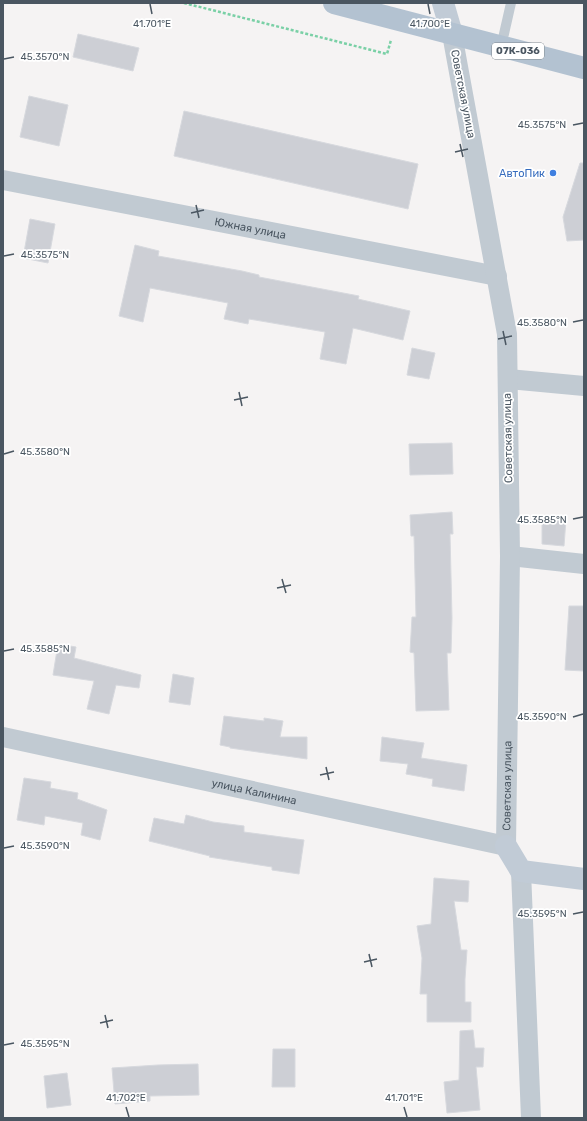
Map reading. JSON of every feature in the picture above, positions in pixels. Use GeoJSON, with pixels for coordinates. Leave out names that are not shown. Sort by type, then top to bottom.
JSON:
{"type":"FeatureCollection","features":[{"type":"Feature","properties":{"kind":"main road","name":"07К-036"},"geometry":{"type":"LineString","coordinates":[[346,5],[396,20],[584,68]]}},
{"type":"Feature","properties":{"kind":"street"},"geometry":{"type":"LineString","coordinates":[[443,3],[452,34]]}},
{"type":"Feature","properties":{"kind":"street","name":"Советская улица"},"geometry":{"type":"LineString","coordinates":[[452,34],[507,334],[510,556],[506,846]]}},
{"type":"Feature","properties":{"kind":"street","name":"Южная улица"},"geometry":{"type":"LineString","coordinates":[[3,180],[497,276]]}},
{"type":"Feature","properties":{"kind":"street"},"geometry":{"type":"LineString","coordinates":[[508,379],[584,386]]}},
{"type":"Feature","properties":{"kind":"street"},"geometry":{"type":"LineString","coordinates":[[510,556],[584,564]]}},
{"type":"Feature","properties":{"kind":"street","name":"улица Калинина"},"geometry":{"type":"LineString","coordinates":[[3,737],[506,846]]}},
{"type":"Feature","properties":{"kind":"street"},"geometry":{"type":"LineString","coordinates":[[506,846],[521,871],[530,1118]]}},
{"type":"Feature","properties":{"kind":"street"},"geometry":{"type":"LineString","coordinates":[[521,871],[584,879]]}},
{"type":"Feature","properties":{"kind":"lane"},"geometry":{"type":"LineString","coordinates":[[501,47],[510,3]]}},
{"type":"Feature","properties":{"kind":"path"},"geometry":{"type":"LineString","coordinates":[[184,3],[387,54],[396,20]]}},
{"type":"Feature","properties":{"kind":"building"},"geometry":{"type":"Polygon","coordinates":[[[78,34],[139,48],[133,71],[73,57],[78,34]]]}},
{"type":"Feature","properties":{"kind":"building"},"geometry":{"type":"Polygon","coordinates":[[[29,96],[68,105],[59,146],[20,137],[29,96]]]}},
{"type":"Feature","properties":{"kind":"building"},"geometry":{"type":"Polygon","coordinates":[[[184,111],[418,164],[408,209],[174,156],[184,111]]]}},
{"type":"Feature","properties":{"kind":"building"},"geometry":{"type":"Polygon","coordinates":[[[580,163],[584,163],[584,240],[567,241],[563,217],[580,163]]]}},
{"type":"Feature","properties":{"kind":"building"},"geometry":{"type":"Polygon","coordinates":[[[30,219],[55,224],[48,263],[23,258],[30,219]]]}},
{"type":"Feature","properties":{"kind":"building"},"geometry":{"type":"Polygon","coordinates":[[[135,245],[159,251],[158,256],[242,271],[259,275],[259,277],[359,296],[358,299],[410,311],[403,340],[353,328],[346,364],[320,359],[325,332],[249,319],[248,324],[224,319],[228,303],[150,288],[143,322],[119,316],[135,245]]]}},
{"type":"Feature","properties":{"kind":"building"},"geometry":{"type":"Polygon","coordinates":[[[412,348],[435,353],[429,379],[407,375],[412,348]]]}},
{"type":"Feature","properties":{"kind":"building"},"geometry":{"type":"Polygon","coordinates":[[[452,443],[453,474],[410,475],[409,444],[452,443]]]}},
{"type":"Feature","properties":{"kind":"building"},"geometry":{"type":"Polygon","coordinates":[[[452,512],[453,534],[450,534],[452,618],[451,653],[447,653],[449,710],[416,711],[414,653],[410,652],[412,617],[416,617],[414,536],[411,536],[410,515],[452,512]]]}},
{"type":"Feature","properties":{"kind":"building"},"geometry":{"type":"Polygon","coordinates":[[[542,516],[566,519],[564,546],[542,544],[542,516]]]}},
{"type":"Feature","properties":{"kind":"building"},"geometry":{"type":"Polygon","coordinates":[[[569,606],[584,606],[584,671],[565,670],[569,606]]]}},
{"type":"Feature","properties":{"kind":"building"},"geometry":{"type":"Polygon","coordinates":[[[58,644],[76,647],[74,658],[141,675],[139,688],[116,685],[109,714],[87,709],[94,681],[53,675],[58,644]]]}},
{"type":"Feature","properties":{"kind":"building"},"geometry":{"type":"Polygon","coordinates":[[[173,674],[194,678],[190,705],[169,702],[173,674]]]}},
{"type":"Feature","properties":{"kind":"building"},"geometry":{"type":"Polygon","coordinates":[[[224,716],[264,721],[264,718],[283,721],[280,737],[307,737],[307,759],[230,748],[220,745],[224,716]]]}},
{"type":"Feature","properties":{"kind":"building"},"geometry":{"type":"Polygon","coordinates":[[[382,737],[424,743],[421,758],[467,765],[464,791],[432,786],[433,779],[406,774],[408,764],[380,761],[382,737]]]}},
{"type":"Feature","properties":{"kind":"building"},"geometry":{"type":"Polygon","coordinates":[[[24,778],[51,782],[50,788],[78,793],[77,799],[107,810],[100,840],[81,835],[83,823],[45,816],[44,825],[17,820],[24,778]]]}},
{"type":"Feature","properties":{"kind":"building"},"geometry":{"type":"Polygon","coordinates":[[[186,815],[213,822],[244,826],[244,832],[304,840],[299,874],[272,870],[272,867],[209,857],[210,856],[149,841],[154,818],[184,824],[186,815]]]}},
{"type":"Feature","properties":{"kind":"building"},"geometry":{"type":"Polygon","coordinates":[[[434,878],[469,881],[468,902],[454,901],[461,950],[467,950],[465,1002],[471,1002],[471,1022],[427,1022],[427,994],[420,994],[422,958],[417,926],[431,924],[434,878]]]}},
{"type":"Feature","properties":{"kind":"building"},"geometry":{"type":"Polygon","coordinates":[[[473,1030],[475,1048],[484,1048],[483,1067],[476,1067],[480,1110],[447,1113],[444,1082],[459,1080],[460,1031],[473,1030]]]}},
{"type":"Feature","properties":{"kind":"building"},"geometry":{"type":"Polygon","coordinates":[[[273,1049],[295,1049],[295,1087],[272,1087],[273,1049]]]}},
{"type":"Feature","properties":{"kind":"building"},"geometry":{"type":"Polygon","coordinates":[[[198,1064],[199,1095],[150,1096],[150,1101],[115,1104],[112,1068],[198,1064]]]}},
{"type":"Feature","properties":{"kind":"building"},"geometry":{"type":"Polygon","coordinates":[[[67,1073],[71,1105],[47,1108],[44,1076],[67,1073]]]}},
{"type":"Feature","properties":{"kind":"place","name":"АвтоПик"},"geometry":{"type":"Point","coordinates":[553,173]}}]}
